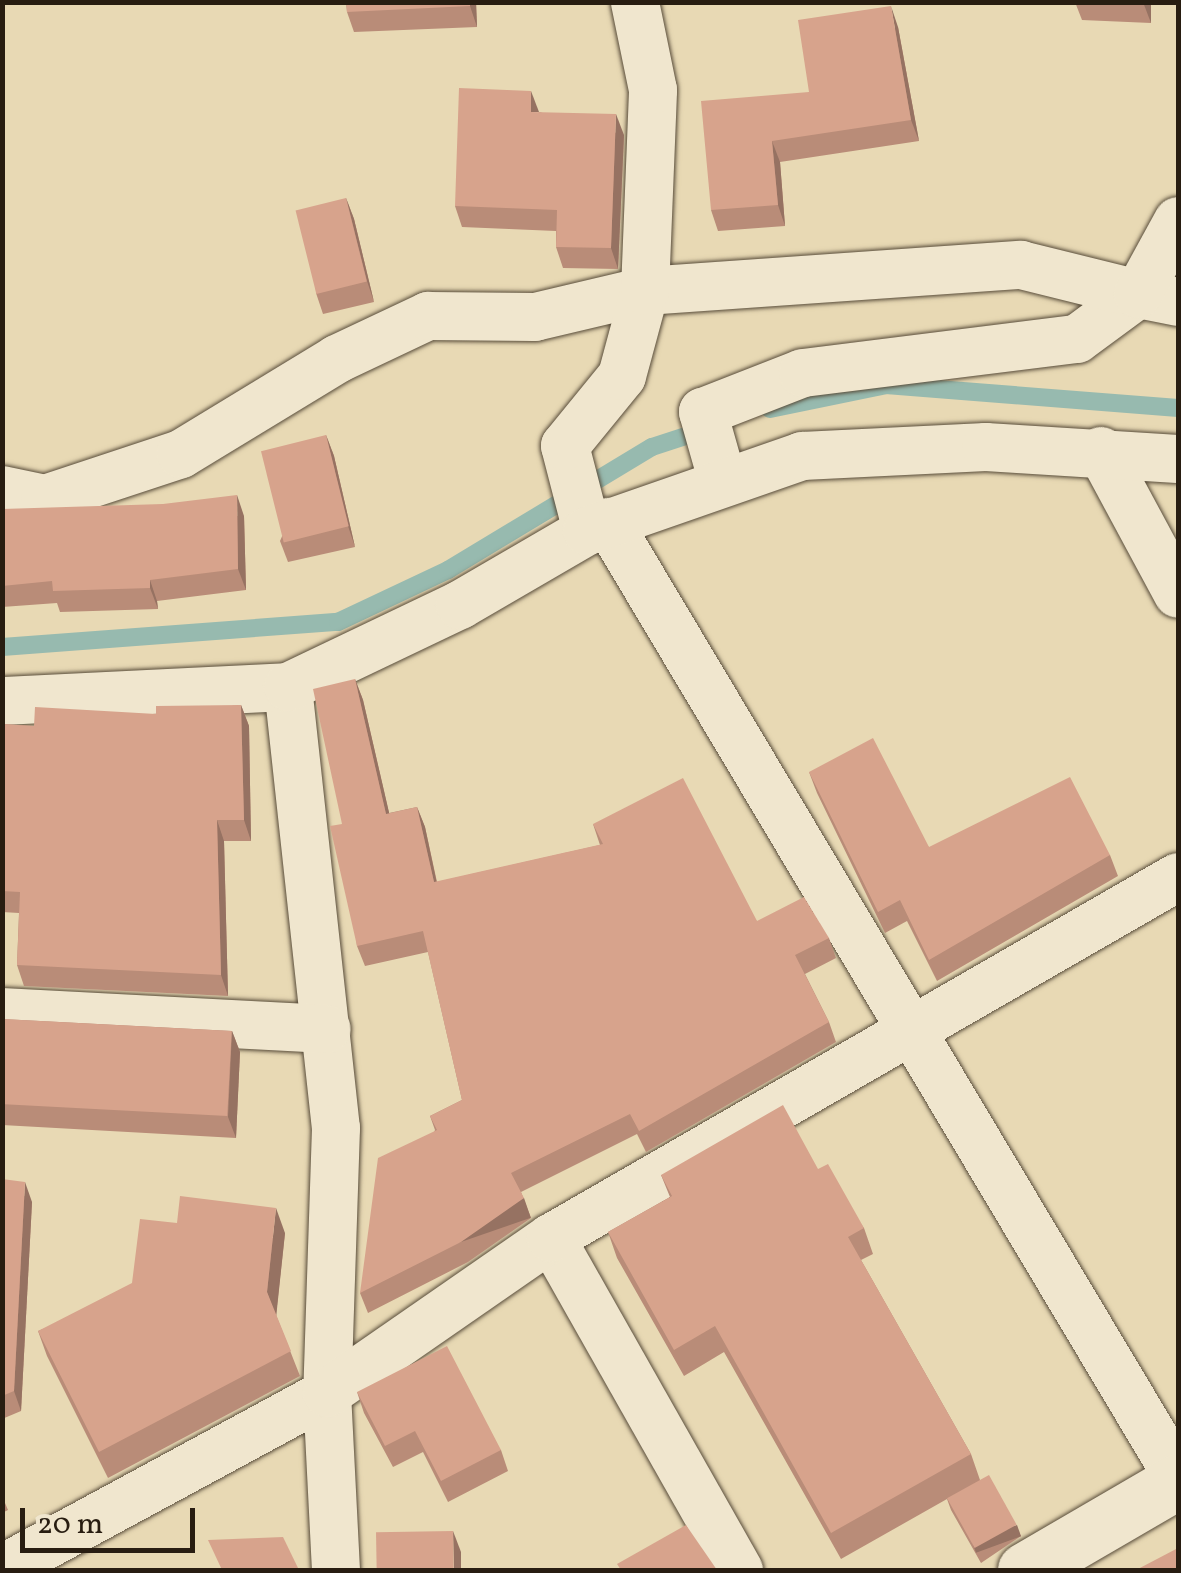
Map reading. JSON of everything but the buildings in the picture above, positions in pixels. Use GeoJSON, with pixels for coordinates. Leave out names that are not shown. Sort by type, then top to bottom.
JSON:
{"type":"FeatureCollection","features":[{"type":"Feature","properties":{"kind":"street"},"geometry":{"type":"LineString","coordinates":[[635,2],[653,90],[646,291],[622,376],[569,436],[564,460],[593,525],[911,1028],[1178,1479],[1024,1570]]}},
{"type":"Feature","properties":{"kind":"street"},"geometry":{"type":"LineString","coordinates":[[719,468],[702,412],[804,373],[1078,339],[1158,298],[1178,221]]}},
{"type":"Feature","properties":{"kind":"street"},"geometry":{"type":"LineString","coordinates":[[2,490],[45,499],[181,454],[337,359],[428,316],[535,317],[646,291],[1021,265],[1158,298]]}},
{"type":"Feature","properties":{"kind":"street"},"geometry":{"type":"LineString","coordinates":[[2,701],[288,687],[460,605],[593,525],[719,468],[858,450],[1101,451],[1178,459]]}},
{"type":"Feature","properties":{"kind":"street"},"geometry":{"type":"LineString","coordinates":[[1101,451],[1178,594]]}},
{"type":"Feature","properties":{"kind":"street"},"geometry":{"type":"LineString","coordinates":[[288,687],[336,1128],[327,1393],[336,1570]]}},
{"type":"Feature","properties":{"kind":"street"},"geometry":{"type":"LineString","coordinates":[[2,1570],[327,1393],[551,1238],[1178,877]]}},
{"type":"Feature","properties":{"kind":"street"},"geometry":{"type":"LineString","coordinates":[[2,1012],[327,1028]]}},
{"type":"Feature","properties":{"kind":"street"},"geometry":{"type":"LineString","coordinates":[[551,1238],[739,1570]]}},
{"type":"Feature","properties":{"kind":"waterway"},"geometry":{"type":"LineString","coordinates":[[770,409],[886,385],[1178,408]]}},
{"type":"Feature","properties":{"kind":"waterway"},"geometry":{"type":"LineString","coordinates":[[2,647],[338,622],[448,570],[652,447],[707,429]]}}]}
